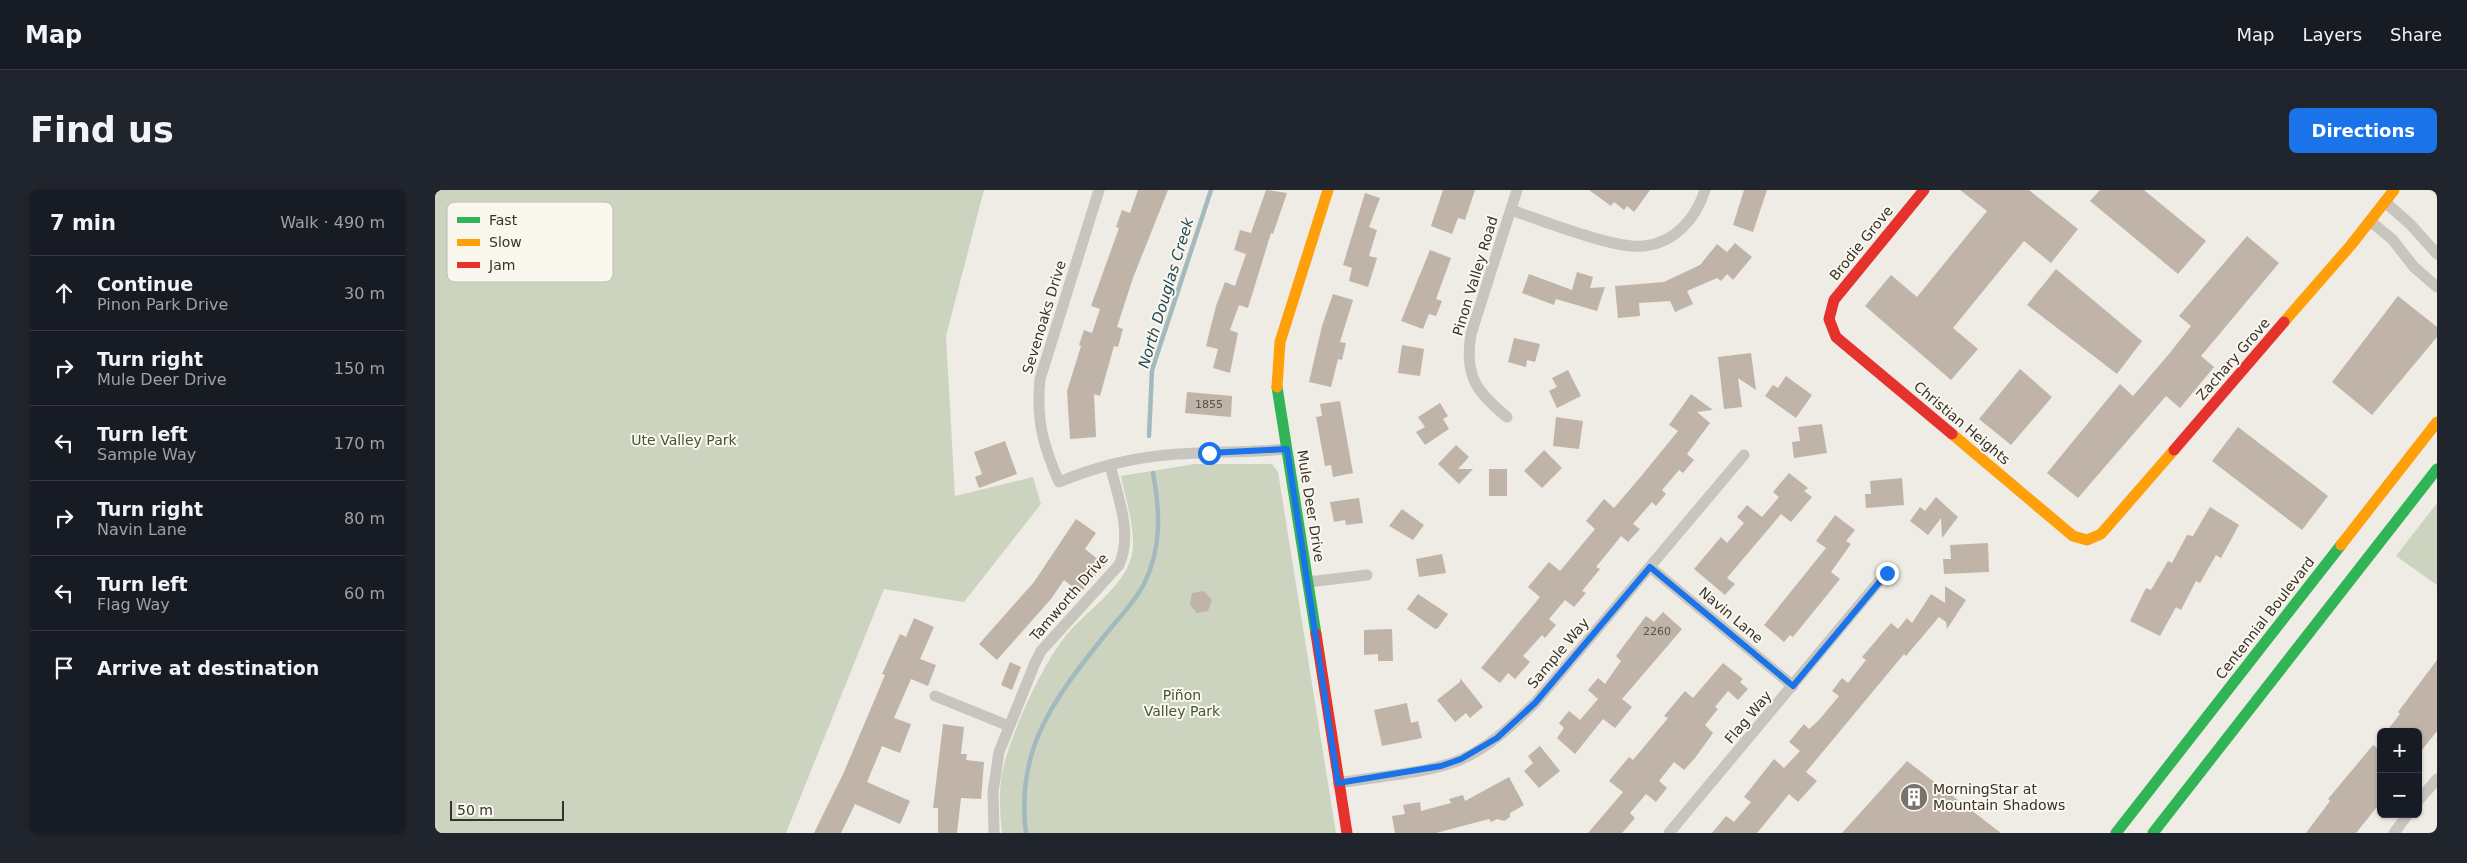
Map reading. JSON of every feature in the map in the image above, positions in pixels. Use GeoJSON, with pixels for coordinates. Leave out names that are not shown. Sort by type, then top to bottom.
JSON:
{"type":"FeatureCollection","features":[{"type":"Feature","properties":{"kind":"street","name":"Sevenoaks Drive"},"geometry":{"type":"LineString","coordinates":[[1099,190],[1040,379],[1038,395],[1041,433],[1059,482],[1110,465]]}},
{"type":"Feature","properties":{"kind":"street","name":"Mule Deer Drive"},"geometry":{"type":"LineString","coordinates":[[1328,190],[1277,356],[1277,389],[1347,833]]}},
{"type":"Feature","properties":{"kind":"street","name":"Pinon Valley Road"},"geometry":{"type":"LineString","coordinates":[[1507,416],[1485,399],[1475,384],[1469,368],[1468,350],[1471,334],[1517,190]]}},
{"type":"Feature","properties":{"kind":"street"},"geometry":{"type":"LineString","coordinates":[[1511,210],[1612,242],[1644,246],[1671,238],[1680,230],[1698,208],[1705,190]]}},
{"type":"Feature","properties":{"kind":"street","name":"Brodie Grove"},"geometry":{"type":"LineString","coordinates":[[1828,318],[1834,300],[1924,190]]}},
{"type":"Feature","properties":{"kind":"street","name":"Zachary Grove"},"geometry":{"type":"LineString","coordinates":[[2087,540],[2101,534],[2370,221],[2394,190]]}},
{"type":"Feature","properties":{"kind":"street"},"geometry":{"type":"LineString","coordinates":[[2385,202],[2410,224],[2437,254]]}},
{"type":"Feature","properties":{"kind":"street"},"geometry":{"type":"LineString","coordinates":[[2370,221],[2392,239],[2414,267],[2437,287]]}},
{"type":"Feature","properties":{"kind":"street","name":"Christian Heights"},"geometry":{"type":"LineString","coordinates":[[1828,318],[1830,328],[1836,337],[2073,536],[2087,540]]}},
{"type":"Feature","properties":{"kind":"street","name":"Centennial Boulevard"},"geometry":{"type":"LineString","coordinates":[[2116,833],[2437,422]]}},
{"type":"Feature","properties":{"kind":"street"},"geometry":{"type":"LineString","coordinates":[[1110,465],[1167,455],[1244,453],[1287,449]]}},
{"type":"Feature","properties":{"kind":"street","name":"Sample Way"},"geometry":{"type":"LineString","coordinates":[[1338,783],[1441,766],[1461,759],[1497,738],[1535,703],[1743,455]]}},
{"type":"Feature","properties":{"kind":"street","name":"Tamworth Drive"},"geometry":{"type":"LineString","coordinates":[[994,833],[993,792],[999,752],[1041,651],[1108,578],[1119,565],[1125,552],[1126,536],[1110,465]]}},
{"type":"Feature","properties":{"kind":"street"},"geometry":{"type":"LineString","coordinates":[[2153,833],[2437,469]]}},
{"type":"Feature","properties":{"kind":"street","name":"Navin Lane"},"geometry":{"type":"LineString","coordinates":[[1650,567],[1793,686]]}},
{"type":"Feature","properties":{"kind":"street","name":"Flag Way"},"geometry":{"type":"LineString","coordinates":[[1669,833],[1887,573]]}},
{"type":"Feature","properties":{"kind":"street"},"geometry":{"type":"LineString","coordinates":[[1308,582],[1367,575]]}},
{"type":"Feature","properties":{"kind":"street"},"geometry":{"type":"LineString","coordinates":[[935,696],[1009,726]]}},
{"type":"Feature","properties":{"kind":"street"},"geometry":{"type":"LineString","coordinates":[[2422,796],[2437,779]]}},
{"type":"Feature","properties":{"kind":"street"},"geometry":{"type":"LineString","coordinates":[[2394,833],[2405,818]]}},
{"type":"Feature","properties":{"kind":"green space","name":"Ute Valley Park"},"geometry":{"type":"Polygon","coordinates":[[[435,190],[984,190],[946,336],[955,496],[1033,477],[1041,504],[964,602],[884,589],[786,833],[435,833],[435,190]]]}},
{"type":"Feature","properties":{"kind":"green space","name":"Piñon Valley Park"},"geometry":{"type":"Polygon","coordinates":[[[1195,464],[1272,464],[1278,472],[1336,833],[1002,833],[1000,793],[1004,764],[1027,703],[1058,646],[1076,624],[1112,589],[1127,569],[1131,558],[1133,549],[1132,528],[1121,476],[1195,464]]]}},
{"type":"Feature","properties":{"kind":"green space"},"geometry":{"type":"Polygon","coordinates":[[[2437,503],[2437,585],[2396,556],[2437,503]]]}},
{"type":"Feature","properties":{"kind":"building"},"geometry":{"type":"Polygon","coordinates":[[[1138,190],[1168,190],[1133,278],[1117,327],[1123,329],[1118,347],[1114,346],[1100,396],[1094,394],[1096,437],[1070,439],[1067,391],[1081,346],[1079,345],[1084,330],[1092,333],[1100,309],[1091,306],[1119,228],[1116,227],[1122,210],[1130,213],[1138,190]]]}},
{"type":"Feature","properties":{"kind":"building"},"geometry":{"type":"Polygon","coordinates":[[[1266,190],[1287,193],[1273,234],[1271,233],[1248,308],[1239,305],[1230,330],[1238,333],[1230,373],[1213,368],[1218,349],[1206,346],[1216,306],[1225,282],[1235,286],[1246,254],[1234,250],[1240,230],[1251,233],[1266,190]]]}},
{"type":"Feature","properties":{"kind":"building"},"geometry":{"type":"Polygon","coordinates":[[[1443,190],[1475,190],[1465,220],[1458,218],[1452,234],[1431,226],[1443,190]]]}},
{"type":"Feature","properties":{"kind":"building"},"geometry":{"type":"Polygon","coordinates":[[[1589,190],[1650,190],[1634,212],[1627,206],[1624,210],[1614,202],[1611,206],[1589,190]]]}},
{"type":"Feature","properties":{"kind":"building"},"geometry":{"type":"Polygon","coordinates":[[[1744,190],[1767,190],[1753,232],[1733,225],[1744,190]]]}},
{"type":"Feature","properties":{"kind":"building"},"geometry":{"type":"Polygon","coordinates":[[[1960,190],[2029,190],[2078,229],[2051,263],[2024,241],[1953,328],[1978,349],[1951,380],[1865,306],[1891,275],[1917,297],[1987,211],[1960,190]]]}},
{"type":"Feature","properties":{"kind":"building"},"geometry":{"type":"Polygon","coordinates":[[[2100,190],[2144,190],[2206,241],[2178,274],[2090,201],[2100,190]]]}},
{"type":"Feature","properties":{"kind":"building"},"geometry":{"type":"Polygon","coordinates":[[[1365,193],[1380,198],[1369,227],[1377,230],[1369,256],[1377,258],[1368,287],[1349,281],[1352,268],[1343,265],[1365,193]]]}},
{"type":"Feature","properties":{"kind":"building"},"geometry":{"type":"Polygon","coordinates":[[[2247,236],[2279,263],[2201,356],[2214,367],[2180,408],[2166,396],[2078,498],[2047,473],[2120,384],[2133,396],[2169,354],[2191,326],[2179,316],[2247,236]]]}},
{"type":"Feature","properties":{"kind":"building"},"geometry":{"type":"Polygon","coordinates":[[[1735,243],[1752,257],[1733,280],[1727,274],[1721,281],[1717,278],[1687,291],[1693,304],[1675,312],[1670,301],[1639,303],[1640,316],[1618,318],[1615,286],[1664,282],[1700,265],[1717,244],[1727,252],[1735,243]]]}},
{"type":"Feature","properties":{"kind":"building"},"geometry":{"type":"Polygon","coordinates":[[[1430,250],[1451,258],[1436,299],[1442,301],[1436,316],[1429,314],[1423,329],[1401,321],[1430,250]]]}},
{"type":"Feature","properties":{"kind":"building"},"geometry":{"type":"Polygon","coordinates":[[[2056,269],[2142,341],[2117,374],[2027,305],[2056,269]]]}},
{"type":"Feature","properties":{"kind":"building"},"geometry":{"type":"Polygon","coordinates":[[[1577,272],[1593,277],[1590,288],[1605,287],[1597,311],[1556,299],[1554,305],[1522,293],[1529,274],[1572,290],[1577,272]]]}},
{"type":"Feature","properties":{"kind":"building"},"geometry":{"type":"Polygon","coordinates":[[[1333,294],[1353,300],[1340,342],[1346,343],[1342,360],[1338,359],[1331,387],[1309,382],[1322,326],[1333,294]]]}},
{"type":"Feature","properties":{"kind":"building"},"geometry":{"type":"Polygon","coordinates":[[[2398,296],[2437,327],[2437,337],[2372,415],[2332,382],[2398,296]]]}},
{"type":"Feature","properties":{"kind":"building"},"geometry":{"type":"Polygon","coordinates":[[[1514,338],[1540,344],[1535,362],[1527,360],[1526,367],[1508,362],[1514,338]]]}},
{"type":"Feature","properties":{"kind":"building"},"geometry":{"type":"Polygon","coordinates":[[[1402,345],[1424,349],[1420,376],[1398,373],[1402,345]]]}},
{"type":"Feature","properties":{"kind":"building"},"geometry":{"type":"Polygon","coordinates":[[[1751,353],[1756,390],[1738,378],[1742,407],[1724,409],[1718,357],[1751,353]]]}},
{"type":"Feature","properties":{"kind":"building"},"geometry":{"type":"Polygon","coordinates":[[[2020,369],[2052,397],[2011,445],[1979,419],[2020,369]]]}},
{"type":"Feature","properties":{"kind":"building"},"geometry":{"type":"Polygon","coordinates":[[[1568,370],[1581,396],[1557,408],[1549,391],[1557,387],[1552,378],[1568,370]]]}},
{"type":"Feature","properties":{"kind":"building"},"geometry":{"type":"Polygon","coordinates":[[[1786,376],[1812,395],[1796,418],[1765,396],[1773,385],[1778,388],[1786,376]]]}},
{"type":"Feature","properties":{"kind":"building"},"geometry":{"type":"Polygon","coordinates":[[[1187,392],[1232,396],[1231,417],[1185,413],[1187,392]]]}},
{"type":"Feature","properties":{"kind":"building"},"geometry":{"type":"Polygon","coordinates":[[[1691,394],[1713,410],[1697,412],[1710,423],[1687,454],[1694,460],[1683,473],[1679,470],[1662,490],[1666,494],[1656,506],[1652,502],[1633,524],[1640,529],[1628,542],[1621,536],[1596,567],[1600,569],[1582,591],[1586,593],[1574,607],[1565,600],[1549,619],[1556,625],[1545,638],[1542,635],[1523,656],[1530,662],[1515,679],[1508,673],[1500,683],[1481,668],[1540,597],[1528,587],[1549,562],[1560,571],[1595,529],[1586,521],[1604,499],[1614,508],[1643,474],[1678,431],[1669,425],[1691,394]]]}},
{"type":"Feature","properties":{"kind":"building"},"geometry":{"type":"Polygon","coordinates":[[[1340,401],[1353,473],[1333,477],[1331,465],[1325,466],[1316,417],[1322,416],[1320,404],[1340,401]]]}},
{"type":"Feature","properties":{"kind":"building"},"geometry":{"type":"Polygon","coordinates":[[[1440,403],[1448,416],[1443,419],[1449,429],[1425,445],[1416,432],[1425,427],[1418,417],[1440,403]]]}},
{"type":"Feature","properties":{"kind":"building"},"geometry":{"type":"Polygon","coordinates":[[[1556,417],[1583,421],[1579,449],[1553,446],[1556,417]]]}},
{"type":"Feature","properties":{"kind":"building"},"geometry":{"type":"Polygon","coordinates":[[[1822,424],[1827,453],[1794,458],[1792,442],[1800,441],[1798,427],[1822,424]]]}},
{"type":"Feature","properties":{"kind":"building"},"geometry":{"type":"Polygon","coordinates":[[[2238,427],[2328,496],[2302,530],[2212,461],[2238,427]]]}},
{"type":"Feature","properties":{"kind":"building"},"geometry":{"type":"Polygon","coordinates":[[[1005,441],[1017,474],[979,488],[975,477],[982,474],[974,452],[1005,441]]]}},
{"type":"Feature","properties":{"kind":"building"},"geometry":{"type":"Polygon","coordinates":[[[1456,445],[1469,457],[1458,469],[1473,469],[1459,484],[1438,464],[1456,445]]]}},
{"type":"Feature","properties":{"kind":"building"},"geometry":{"type":"Polygon","coordinates":[[[1544,450],[1562,468],[1542,488],[1524,471],[1544,450]]]}},
{"type":"Feature","properties":{"kind":"building"},"geometry":{"type":"Polygon","coordinates":[[[1489,469],[1507,469],[1507,496],[1489,496],[1489,469]]]}},
{"type":"Feature","properties":{"kind":"building"},"geometry":{"type":"Polygon","coordinates":[[[1789,473],[1808,488],[1804,491],[1812,497],[1791,522],[1781,514],[1727,578],[1735,584],[1725,595],[1694,569],[1721,537],[1727,543],[1744,523],[1737,517],[1747,505],[1762,517],[1779,497],[1773,492],[1789,473]]]}},
{"type":"Feature","properties":{"kind":"building"},"geometry":{"type":"Polygon","coordinates":[[[1902,478],[1904,505],[1866,508],[1865,494],[1871,494],[1870,481],[1902,478]]]}},
{"type":"Feature","properties":{"kind":"building"},"geometry":{"type":"Polygon","coordinates":[[[1936,497],[1958,517],[1942,538],[1941,518],[1928,535],[1910,521],[1920,507],[1925,511],[1936,497]]]}},
{"type":"Feature","properties":{"kind":"building"},"geometry":{"type":"Polygon","coordinates":[[[1359,498],[1363,523],[1346,525],[1345,520],[1334,522],[1330,502],[1359,498]]]}},
{"type":"Feature","properties":{"kind":"building"},"geometry":{"type":"Polygon","coordinates":[[[2210,507],[2239,525],[2221,558],[2216,555],[2200,583],[2196,581],[2181,610],[2176,607],[2160,636],[2130,621],[2146,588],[2151,590],[2168,561],[2172,563],[2187,535],[2193,536],[2210,507]]]}},
{"type":"Feature","properties":{"kind":"building"},"geometry":{"type":"Polygon","coordinates":[[[1402,509],[1424,525],[1413,540],[1389,526],[1402,509]]]}},
{"type":"Feature","properties":{"kind":"building"},"geometry":{"type":"Polygon","coordinates":[[[1835,515],[1855,530],[1846,541],[1851,544],[1831,572],[1840,579],[1793,637],[1790,635],[1784,642],[1764,625],[1826,548],[1816,541],[1835,515]]]}},
{"type":"Feature","properties":{"kind":"building"},"geometry":{"type":"Polygon","coordinates":[[[1076,519],[1096,533],[1085,549],[1105,565],[1080,593],[1064,580],[1051,599],[997,660],[979,644],[1034,582],[1076,519]]]}},
{"type":"Feature","properties":{"kind":"building"},"geometry":{"type":"Polygon","coordinates":[[[1988,543],[1989,572],[1944,574],[1943,559],[1951,559],[1950,545],[1988,543]]]}},
{"type":"Feature","properties":{"kind":"building"},"geometry":{"type":"Polygon","coordinates":[[[1442,554],[1446,573],[1419,577],[1416,559],[1442,554]]]}},
{"type":"Feature","properties":{"kind":"building"},"geometry":{"type":"Polygon","coordinates":[[[1945,586],[1966,600],[1947,629],[1946,622],[1939,617],[1906,656],[1904,654],[1806,772],[1817,781],[1798,802],[1789,794],[1757,833],[1712,833],[1726,816],[1734,822],[1751,802],[1744,797],[1774,759],[1784,768],[1800,751],[1789,742],[1804,724],[1809,729],[1819,720],[1839,696],[1832,691],[1842,678],[1848,683],[1866,660],[1862,657],[1891,623],[1898,629],[1907,618],[1912,623],[1931,594],[1945,603],[1945,586]]]}},
{"type":"Feature","properties":{"kind":"building"},"geometry":{"type":"Polygon","coordinates":[[[1204,591],[1212,600],[1208,611],[1197,613],[1190,605],[1192,593],[1204,591]]]}},
{"type":"Feature","properties":{"kind":"building"},"geometry":{"type":"Polygon","coordinates":[[[1418,594],[1448,614],[1438,628],[1435,629],[1407,609],[1418,594]]]}},
{"type":"Feature","properties":{"kind":"building"},"geometry":{"type":"Polygon","coordinates":[[[1663,612],[1682,629],[1622,699],[1632,707],[1615,728],[1603,719],[1575,754],[1557,738],[1564,728],[1559,723],[1569,711],[1580,720],[1598,699],[1588,690],[1598,678],[1605,684],[1621,661],[1616,656],[1646,616],[1654,622],[1663,612]]]}},
{"type":"Feature","properties":{"kind":"building"},"geometry":{"type":"Polygon","coordinates":[[[914,618],[934,627],[920,659],[936,665],[928,686],[911,679],[894,718],[911,724],[900,753],[882,746],[867,782],[910,801],[900,824],[855,804],[841,833],[814,833],[844,772],[885,675],[882,674],[900,634],[906,637],[914,618]]]}},
{"type":"Feature","properties":{"kind":"building"},"geometry":{"type":"Polygon","coordinates":[[[1392,629],[1393,661],[1378,661],[1378,654],[1364,655],[1364,630],[1392,629]]]}},
{"type":"Feature","properties":{"kind":"building"},"geometry":{"type":"Polygon","coordinates":[[[2437,660],[2437,731],[2422,750],[2422,728],[2389,728],[2400,714],[2398,712],[2437,660]]]}},
{"type":"Feature","properties":{"kind":"building"},"geometry":{"type":"Polygon","coordinates":[[[1010,662],[1021,667],[1012,690],[1001,685],[1010,662]]]}},
{"type":"Feature","properties":{"kind":"building"},"geometry":{"type":"Polygon","coordinates":[[[1723,663],[1743,679],[1740,682],[1748,689],[1738,700],[1728,691],[1715,707],[1718,709],[1705,725],[1713,733],[1695,758],[1684,770],[1674,762],[1659,781],[1667,788],[1656,802],[1646,794],[1630,813],[1635,818],[1622,833],[1588,833],[1623,792],[1609,781],[1629,757],[1633,760],[1668,718],[1664,716],[1685,691],[1693,698],[1723,663]]]}},
{"type":"Feature","properties":{"kind":"building"},"geometry":{"type":"Polygon","coordinates":[[[1460,678],[1483,707],[1470,718],[1466,713],[1455,722],[1437,700],[1460,682],[1460,678]]]}},
{"type":"Feature","properties":{"kind":"building"},"geometry":{"type":"Polygon","coordinates":[[[1407,703],[1411,723],[1418,721],[1422,738],[1382,746],[1374,710],[1407,703]]]}},
{"type":"Feature","properties":{"kind":"building"},"geometry":{"type":"Polygon","coordinates":[[[943,724],[964,727],[961,754],[967,754],[966,760],[984,762],[981,799],[961,798],[957,833],[938,833],[938,808],[933,808],[943,724]]]}},
{"type":"Feature","properties":{"kind":"building"},"geometry":{"type":"Polygon","coordinates":[[[2373,745],[2377,748],[2377,807],[2356,833],[2306,833],[2330,801],[2328,799],[2373,745]]]}},
{"type":"Feature","properties":{"kind":"building"},"geometry":{"type":"Polygon","coordinates":[[[1540,746],[1560,771],[1539,788],[1524,771],[1533,763],[1528,756],[1540,746]]]}},
{"type":"Feature","properties":{"kind":"building","name":"MorningStar at Mountain Shadows"},"geometry":{"type":"Polygon","coordinates":[[[1907,761],[2001,833],[1842,833],[1907,761]]]}},
{"type":"Feature","properties":{"kind":"building"},"geometry":{"type":"Polygon","coordinates":[[[1509,777],[1524,805],[1510,813],[1510,817],[1504,821],[1497,819],[1491,822],[1489,819],[1436,833],[1395,833],[1392,816],[1405,814],[1403,805],[1420,802],[1421,811],[1451,803],[1449,799],[1463,795],[1465,801],[1509,777]]]}},
{"type":"Feature","properties":{"kind":"waterway","name":"North Douglas Creek"},"geometry":{"type":"LineString","coordinates":[[1149,436],[1152,370],[1211,190]]}},
{"type":"Feature","properties":{"kind":"waterway","name":"North Douglas Creek"},"geometry":{"type":"LineString","coordinates":[[1026,833],[1024,803],[1027,775],[1033,750],[1043,726],[1055,703],[1070,681],[1136,598],[1150,570],[1157,543],[1158,529],[1153,473]]}},
{"type":"Feature","properties":{"kind":"traffic: fast"},"geometry":{"type":"LineString","coordinates":[[1277,387],[1316,634]]}},
{"type":"Feature","properties":{"kind":"traffic: fast"},"geometry":{"type":"LineString","coordinates":[[2153,833],[2437,469]]}},
{"type":"Feature","properties":{"kind":"traffic: fast"},"geometry":{"type":"LineString","coordinates":[[2116,833],[2341,545]]}},
{"type":"Feature","properties":{"kind":"traffic: slow"},"geometry":{"type":"LineString","coordinates":[[1277,387],[1280,342],[1328,190]]}},
{"type":"Feature","properties":{"kind":"traffic: slow"},"geometry":{"type":"LineString","coordinates":[[2284,322],[2351,245],[2394,190]]}},
{"type":"Feature","properties":{"kind":"traffic: slow"},"geometry":{"type":"LineString","coordinates":[[2341,545],[2437,422]]}},
{"type":"Feature","properties":{"kind":"traffic: slow"},"geometry":{"type":"LineString","coordinates":[[1952,434],[2073,536],[2087,540],[2101,534],[2174,450]]}},
{"type":"Feature","properties":{"kind":"traffic: jam"},"geometry":{"type":"LineString","coordinates":[[1924,190],[1834,300],[1829,319],[1836,337],[1952,434]]}},
{"type":"Feature","properties":{"kind":"traffic: jam"},"geometry":{"type":"LineString","coordinates":[[2174,450],[2284,322]]}},
{"type":"Feature","properties":{"kind":"traffic: jam"},"geometry":{"type":"LineString","coordinates":[[1316,634],[1347,833]]}},
{"type":"Feature","properties":{"kind":"place","name":"MorningStar at Mountain Shadows"},"geometry":{"type":"Point","coordinates":[1914,797]}},
{"type":"Feature","properties":{"kind":"route"},"geometry":{"type":"LineString","coordinates":[[1209,453],[1244,453],[1287,449],[1338,783],[1441,766],[1461,759],[1497,738],[1535,703],[1650,567],[1793,686],[1887,573]]}}]}
